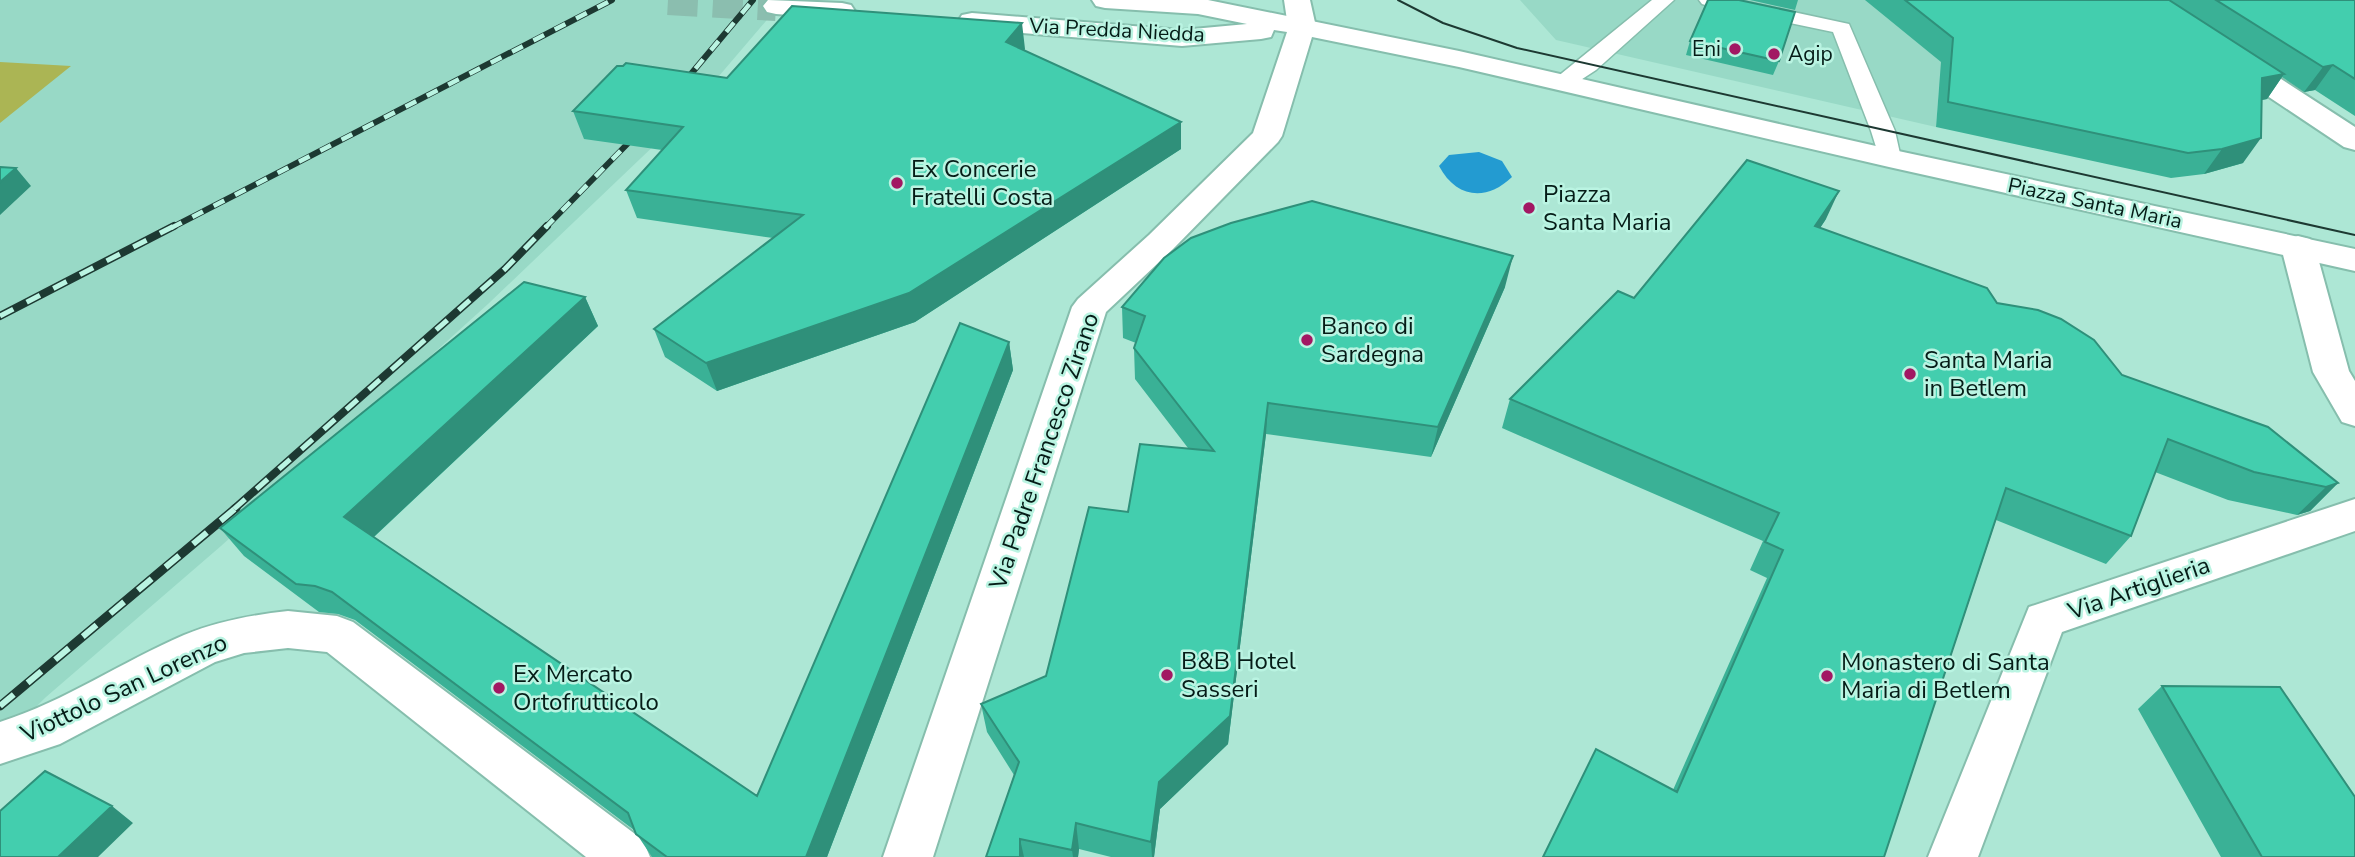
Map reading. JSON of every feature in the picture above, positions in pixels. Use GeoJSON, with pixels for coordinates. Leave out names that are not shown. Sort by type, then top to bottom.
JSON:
{"type":"FeatureCollection","features":[{"type":"Feature","properties":{"kind":"main road","name":"Via Predda Niedda"},"geometry":{"type":"LineString","coordinates":[[1105,0],[1299,13]]}},
{"type":"Feature","properties":{"kind":"main road"},"geometry":{"type":"LineString","coordinates":[[776,6],[865,13]]}},
{"type":"Feature","properties":{"kind":"main road","name":"Via Predda Niedda"},"geometry":{"type":"LineString","coordinates":[[943,19],[1182,38],[1299,13]]}},
{"type":"Feature","properties":{"kind":"main road","name":"Piazza Santa Maria"},"geometry":{"type":"LineString","coordinates":[[1299,13],[1562,82],[1889,158],[2355,260]]}},
{"type":"Feature","properties":{"kind":"main road","name":"Via Padre Francesco Zirano"},"geometry":{"type":"LineString","coordinates":[[908,857],[1090,307],[1161,242],[1267,136],[1299,13]]}},
{"type":"Feature","properties":{"kind":"main road"},"geometry":{"type":"LineString","coordinates":[[2209,45],[2355,141]]}},
{"type":"Feature","properties":{"kind":"main road"},"geometry":{"type":"LineString","coordinates":[[2298,247],[2331,372],[2355,412]]}},
{"type":"Feature","properties":{"kind":"main road","name":"Via Artiglieria"},"geometry":{"type":"LineString","coordinates":[[1953,857],[2045,620],[2355,515]]}},
{"type":"Feature","properties":{"kind":"main road","name":"Viottolo San Lorenzo"},"geometry":{"type":"LineString","coordinates":[[0,743],[43,729],[177,658],[213,643],[249,633],[282,629],[314,630],[337,635],[625,857]]}},
{"type":"Feature","properties":{"kind":"lane"},"geometry":{"type":"LineString","coordinates":[[1562,82],[1588,65],[1664,0]]}},
{"type":"Feature","properties":{"kind":"lane"},"geometry":{"type":"LineString","coordinates":[[1709,0],[1842,28],[1883,131],[1889,158]]}},
{"type":"Feature","properties":{"kind":"shaded area"},"geometry":{"type":"Polygon","coordinates":[[[0,0],[781,0],[684,117],[488,304],[221,546],[46,697],[0,742],[0,0]]]}},
{"type":"Feature","properties":{"kind":"shaded area","name":"Agip"},"geometry":{"type":"Polygon","coordinates":[[[1520,0],[1867,0],[1945,65],[1939,88],[1936,127],[1556,40],[1520,0]]]}},
{"type":"Feature","properties":{"kind":"green space"},"geometry":{"type":"Polygon","coordinates":[[[0,62],[71,66],[0,123],[0,62]]]}},
{"type":"Feature","properties":{"kind":"water"},"geometry":{"type":"Polygon","coordinates":[[[1479,152],[1502,161],[1512,177],[1492,190],[1472,193],[1454,185],[1439,166],[1449,155],[1479,152]]]}},
{"type":"Feature","properties":{"kind":"building"},"geometry":{"type":"Polygon","coordinates":[[[1708,0],[1739,0],[1795,12],[1779,61],[1690,41],[1708,0]]]}},
{"type":"Feature","properties":{"kind":"building"},"geometry":{"type":"Polygon","coordinates":[[[1905,0],[2169,0],[2284,74],[2262,78],[2261,138],[2222,149],[2188,153],[1948,102],[1953,38],[1905,0]]]}},
{"type":"Feature","properties":{"kind":"building"},"geometry":{"type":"Polygon","coordinates":[[[2216,0],[2355,0],[2355,79],[2333,65],[2323,67],[2216,0]]]}},
{"type":"Feature","properties":{"kind":"building","name":"Ex Concerie Fratelli Costa"},"geometry":{"type":"Polygon","coordinates":[[[792,6],[1022,23],[1006,42],[1181,122],[909,293],[706,363],[654,329],[803,215],[626,190],[683,127],[573,111],[617,66],[626,63],[727,78],[792,6]]]}},
{"type":"Feature","properties":{"kind":"building"},"geometry":{"type":"Polygon","coordinates":[[[1747,160],[1839,191],[1815,226],[1987,288],[1997,303],[2038,310],[2061,319],[2094,340],[2122,375],[2268,427],[2338,483],[2326,487],[2254,472],[2168,439],[2131,536],[2006,488],[1884,857],[1543,857],[1596,749],[1677,792],[1783,550],[1765,542],[1779,513],[1510,399],[1618,291],[1634,298],[1747,160]]]}},
{"type":"Feature","properties":{"kind":"building"},"geometry":{"type":"Polygon","coordinates":[[[0,167],[16,168],[0,182],[0,167]]]}},
{"type":"Feature","properties":{"kind":"building"},"geometry":{"type":"Polygon","coordinates":[[[1312,201],[1513,256],[1438,427],[1268,403],[1230,716],[1159,782],[1151,842],[1076,823],[1072,850],[1020,839],[1020,857],[986,857],[1019,762],[981,704],[1046,676],[1089,507],[1128,512],[1140,444],[1214,451],[1134,348],[1145,316],[1122,307],[1164,258],[1191,238],[1231,223],[1312,201]]]}},
{"type":"Feature","properties":{"kind":"building","name":"Ex Mercato Ortofrutticolo"},"geometry":{"type":"Polygon","coordinates":[[[524,282],[585,297],[344,517],[757,796],[960,323],[1009,342],[806,857],[667,857],[636,834],[628,813],[332,592],[315,586],[296,584],[220,528],[524,282]]]}},
{"type":"Feature","properties":{"kind":"building"},"geometry":{"type":"Polygon","coordinates":[[[2162,686],[2280,687],[2355,797],[2355,857],[2262,857],[2162,686]]]}},
{"type":"Feature","properties":{"kind":"building"},"geometry":{"type":"Polygon","coordinates":[[[45,771],[112,806],[58,857],[0,857],[0,811],[45,771]]]}},
{"type":"Feature","properties":{"kind":"tunnel"},"geometry":{"type":"LineString","coordinates":[[668,0],[776,6]]}},
{"type":"Feature","properties":{"kind":"tram line"},"geometry":{"type":"LineString","coordinates":[[1398,0],[1443,23],[1517,48],[2355,235]]}},
{"type":"Feature","properties":{"kind":"railway"},"geometry":{"type":"LineString","coordinates":[[171,228],[612,0]]}},
{"type":"Feature","properties":{"kind":"railway"},"geometry":{"type":"LineString","coordinates":[[680,87],[753,0]]}},
{"type":"Feature","properties":{"kind":"railway"},"geometry":{"type":"LineString","coordinates":[[545,228],[640,131]]}},
{"type":"Feature","properties":{"kind":"railway"},"geometry":{"type":"LineString","coordinates":[[0,316],[174,226]]}},
{"type":"Feature","properties":{"kind":"railway"},"geometry":{"type":"LineString","coordinates":[[234,509],[505,269],[547,226]]}},
{"type":"Feature","properties":{"kind":"railway"},"geometry":{"type":"LineString","coordinates":[[0,706],[236,508]]}},
{"type":"Feature","properties":{"kind":"place","name":"Eni"},"geometry":{"type":"Point","coordinates":[1735,49]}},
{"type":"Feature","properties":{"kind":"place","name":"Agip"},"geometry":{"type":"Point","coordinates":[1774,54]}},
{"type":"Feature","properties":{"kind":"place","name":"Ex Concerie Fratelli Costa"},"geometry":{"type":"Point","coordinates":[897,183]}},
{"type":"Feature","properties":{"kind":"place","name":"Piazza Santa Maria"},"geometry":{"type":"Point","coordinates":[1529,208]}},
{"type":"Feature","properties":{"kind":"place","name":"Banco di Sardegna"},"geometry":{"type":"Point","coordinates":[1307,340]}},
{"type":"Feature","properties":{"kind":"place","name":"Santa Maria in Betlem"},"geometry":{"type":"Point","coordinates":[1910,374]}},
{"type":"Feature","properties":{"kind":"place","name":"B&B Hotel Sasseri"},"geometry":{"type":"Point","coordinates":[1167,675]}},
{"type":"Feature","properties":{"kind":"place","name":"Monastero di Santa Maria di Betlem"},"geometry":{"type":"Point","coordinates":[1827,676]}},
{"type":"Feature","properties":{"kind":"place","name":"Ex Mercato Ortofrutticolo"},"geometry":{"type":"Point","coordinates":[499,688]}}]}
